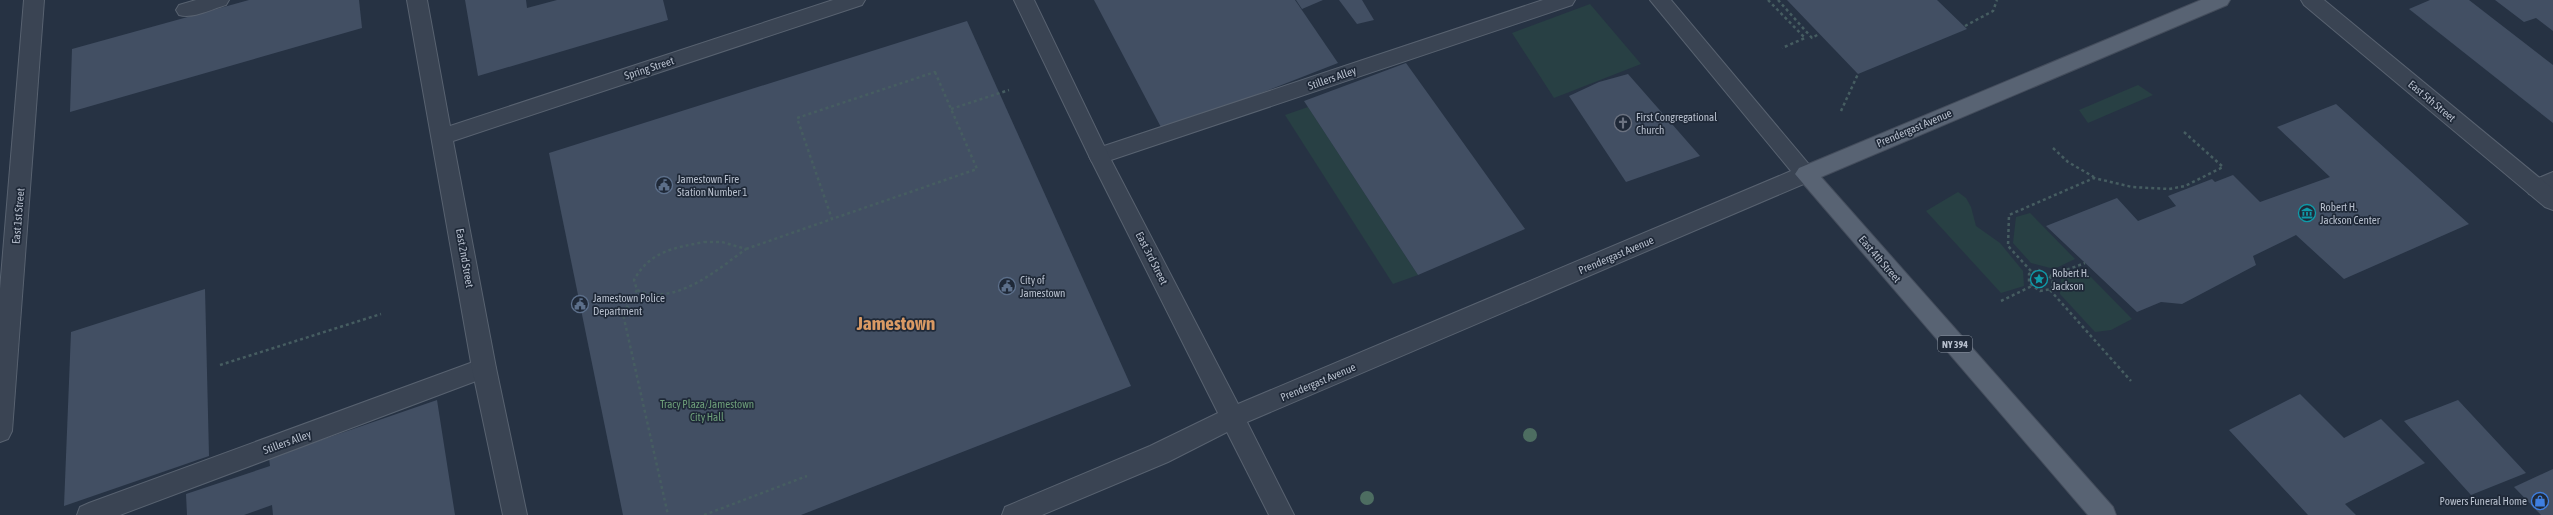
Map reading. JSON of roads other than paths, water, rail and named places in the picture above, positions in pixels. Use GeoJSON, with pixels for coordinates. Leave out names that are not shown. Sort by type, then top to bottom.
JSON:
{"type":"FeatureCollection","features":[{"type":"Feature","properties":{"kind":"main road","name":"Prendergast Avenue"},"geometry":{"type":"LineString","coordinates":[[1806,174],[2220,0]]}},
{"type":"Feature","properties":{"kind":"main road","name":"East 4th Street"},"geometry":{"type":"LineString","coordinates":[[1806,174],[2104,515]]}},
{"type":"Feature","properties":{"kind":"street","name":"East 1st Street"},"geometry":{"type":"LineString","coordinates":[[0,431],[34,0]]}},
{"type":"Feature","properties":{"kind":"street"},"geometry":{"type":"LineString","coordinates":[[186,10],[219,0]]}},
{"type":"Feature","properties":{"kind":"street","name":"East 2nd Street"},"geometry":{"type":"LineString","coordinates":[[417,0],[443,136],[484,368],[515,515]]}},
{"type":"Feature","properties":{"kind":"street","name":"Spring Street"},"geometry":{"type":"LineString","coordinates":[[443,136],[855,0]]}},
{"type":"Feature","properties":{"kind":"street","name":"East 3rd Street"},"geometry":{"type":"LineString","coordinates":[[1024,0],[1099,156],[1234,417],[1282,515]]}},
{"type":"Feature","properties":{"kind":"street","name":"Stillers Alley"},"geometry":{"type":"LineString","coordinates":[[1099,156],[1565,0]]}},
{"type":"Feature","properties":{"kind":"street","name":"East 4th Street"},"geometry":{"type":"LineString","coordinates":[[1660,0],[1806,174]]}},
{"type":"Feature","properties":{"kind":"street","name":"East 5th Street"},"geometry":{"type":"LineString","coordinates":[[2311,0],[2545,184],[2553,201]]}},
{"type":"Feature","properties":{"kind":"street","name":"Prendergast Avenue"},"geometry":{"type":"LineString","coordinates":[[1014,515],[1159,454],[1234,417],[1806,174]]}},
{"type":"Feature","properties":{"kind":"street","name":"Stillers Alley"},"geometry":{"type":"LineString","coordinates":[[89,515],[484,368]]}},
{"type":"Feature","properties":{"kind":"place","name":"First Congregational Church"},"geometry":{"type":"Point","coordinates":[1623,123]}},
{"type":"Feature","properties":{"kind":"place","name":"Jamestown Fire Station Number 1"},"geometry":{"type":"Point","coordinates":[664,185]}},
{"type":"Feature","properties":{"kind":"place","name":"Robert H. Jackson Center"},"geometry":{"type":"Point","coordinates":[2307,213]}},
{"type":"Feature","properties":{"kind":"place","name":"Robert H. Jackson"},"geometry":{"type":"Point","coordinates":[2039,279]}},
{"type":"Feature","properties":{"kind":"place","name":"City of Jamestown"},"geometry":{"type":"Point","coordinates":[1007,286]}},
{"type":"Feature","properties":{"kind":"place","name":"Jamestown Police Department"},"geometry":{"type":"Point","coordinates":[580,304]}},
{"type":"Feature","properties":{"kind":"place","name":"Powers Funeral Home"},"geometry":{"type":"Point","coordinates":[2540,501]}},
{"type":"Feature","properties":{"kind":"district","name":"Jamestown"},"geometry":{"type":"Point","coordinates":[896,323]}},
{"type":"Feature","properties":{"kind":"park label","name":"Tracy Plaza/Jamestown City Hall"},"geometry":{"type":"Point","coordinates":[707,410]}}]}
